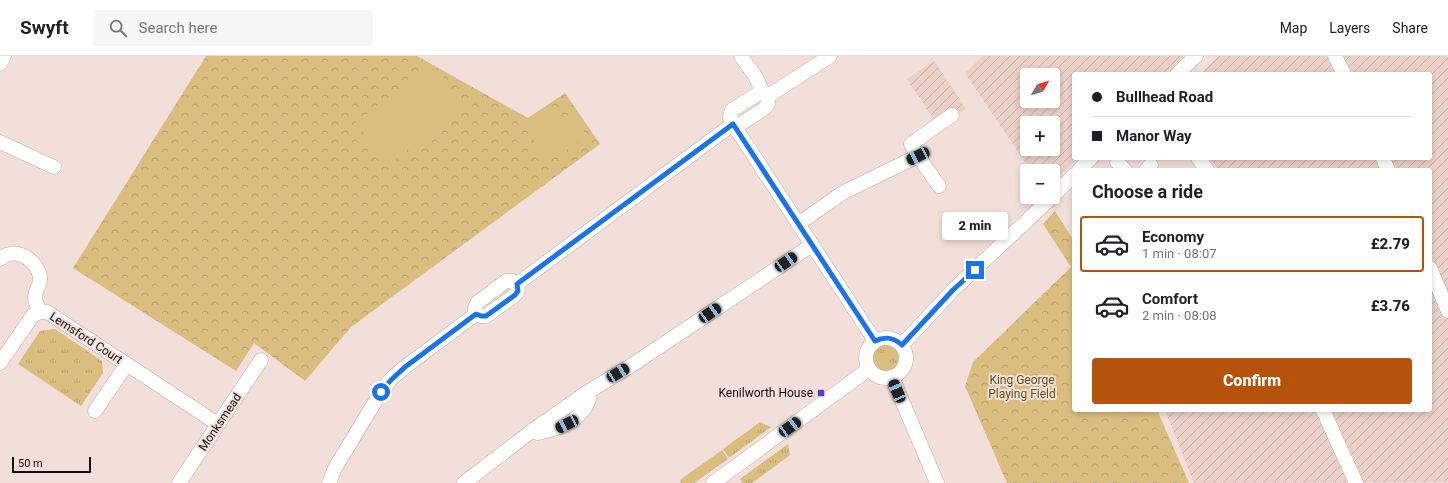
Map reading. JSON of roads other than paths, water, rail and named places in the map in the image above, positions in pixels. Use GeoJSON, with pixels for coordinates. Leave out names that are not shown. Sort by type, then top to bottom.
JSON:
{"type":"FeatureCollection","features":[{"type":"Feature","properties":{"kind":"street"},"geometry":{"type":"LineString","coordinates":[[0,64],[4,56]]}},
{"type":"Feature","properties":{"kind":"street"},"geometry":{"type":"LineString","coordinates":[[329,483],[335,468],[381,392],[405,367],[476,314],[475,308],[477,303],[506,281],[512,281],[517,284],[733,124],[739,125],[766,108],[768,104],[764,94],[741,56]]}},
{"type":"Feature","properties":{"kind":"street"},"geometry":{"type":"LineString","coordinates":[[764,94],[830,56]]}},
{"type":"Feature","properties":{"kind":"street"},"geometry":{"type":"LineString","coordinates":[[1179,72],[1196,56]]}},
{"type":"Feature","properties":{"kind":"street"},"geometry":{"type":"LineString","coordinates":[[1335,56],[1343,72]]}},
{"type":"Feature","properties":{"kind":"street"},"geometry":{"type":"LineString","coordinates":[[939,186],[911,144],[952,115]]}},
{"type":"Feature","properties":{"kind":"street"},"geometry":{"type":"LineString","coordinates":[[733,124],[875,341]]}},
{"type":"Feature","properties":{"kind":"street"},"geometry":{"type":"LineString","coordinates":[[0,142],[54,167]]}},
{"type":"Feature","properties":{"kind":"street"},"geometry":{"type":"LineString","coordinates":[[798,224],[844,192],[918,156]]}},
{"type":"Feature","properties":{"kind":"street"},"geometry":{"type":"LineString","coordinates":[[1081,168],[1088,160]]}},
{"type":"Feature","properties":{"kind":"street"},"geometry":{"type":"LineString","coordinates":[[1060,188],[1072,177]]}},
{"type":"Feature","properties":{"kind":"street"},"geometry":{"type":"LineString","coordinates":[[902,345],[953,290],[1044,204]]}},
{"type":"Feature","properties":{"kind":"street"},"geometry":{"type":"LineString","coordinates":[[464,483],[533,430],[586,393],[629,367],[812,244]]}},
{"type":"Feature","properties":{"kind":"street"},"geometry":{"type":"LineString","coordinates":[[0,259],[9,254],[17,253],[24,256],[33,264],[39,272],[40,281],[35,296],[40,312]]}},
{"type":"Feature","properties":{"kind":"street"},"geometry":{"type":"LineString","coordinates":[[1432,273],[1448,311]]}},
{"type":"Feature","properties":{"kind":"street","name":"Lemsford Court"},"geometry":{"type":"LineString","coordinates":[[0,363],[33,315],[40,312],[47,312],[218,424]]}},
{"type":"Feature","properties":{"kind":"street"},"geometry":{"type":"LineString","coordinates":[[886,338],[897,341],[902,345],[906,357],[905,364],[898,375],[892,378],[879,377],[873,374],[869,369],[866,357],[867,351],[870,345],[875,341],[886,338]]}},
{"type":"Feature","properties":{"kind":"street","name":"Monksmead"},"geometry":{"type":"LineString","coordinates":[[179,483],[261,360]]}},
{"type":"Feature","properties":{"kind":"street","name":"Lemsford Court"},"geometry":{"type":"LineString","coordinates":[[95,411],[127,364]]}},
{"type":"Feature","properties":{"kind":"street"},"geometry":{"type":"LineString","coordinates":[[713,483],[869,369]]}},
{"type":"Feature","properties":{"kind":"street"},"geometry":{"type":"LineString","coordinates":[[892,378],[936,483]]}},
{"type":"Feature","properties":{"kind":"street"},"geometry":{"type":"LineString","coordinates":[[1324,412],[1356,483]]}},
{"type":"Feature","properties":{"kind":"place","name":"Kenilworth House"},"geometry":{"type":"Point","coordinates":[821,393]}},
{"type":"Feature","properties":{"kind":"park label","name":"King George Playing Field"},"geometry":{"type":"Point","coordinates":[1022,387]}}]}
